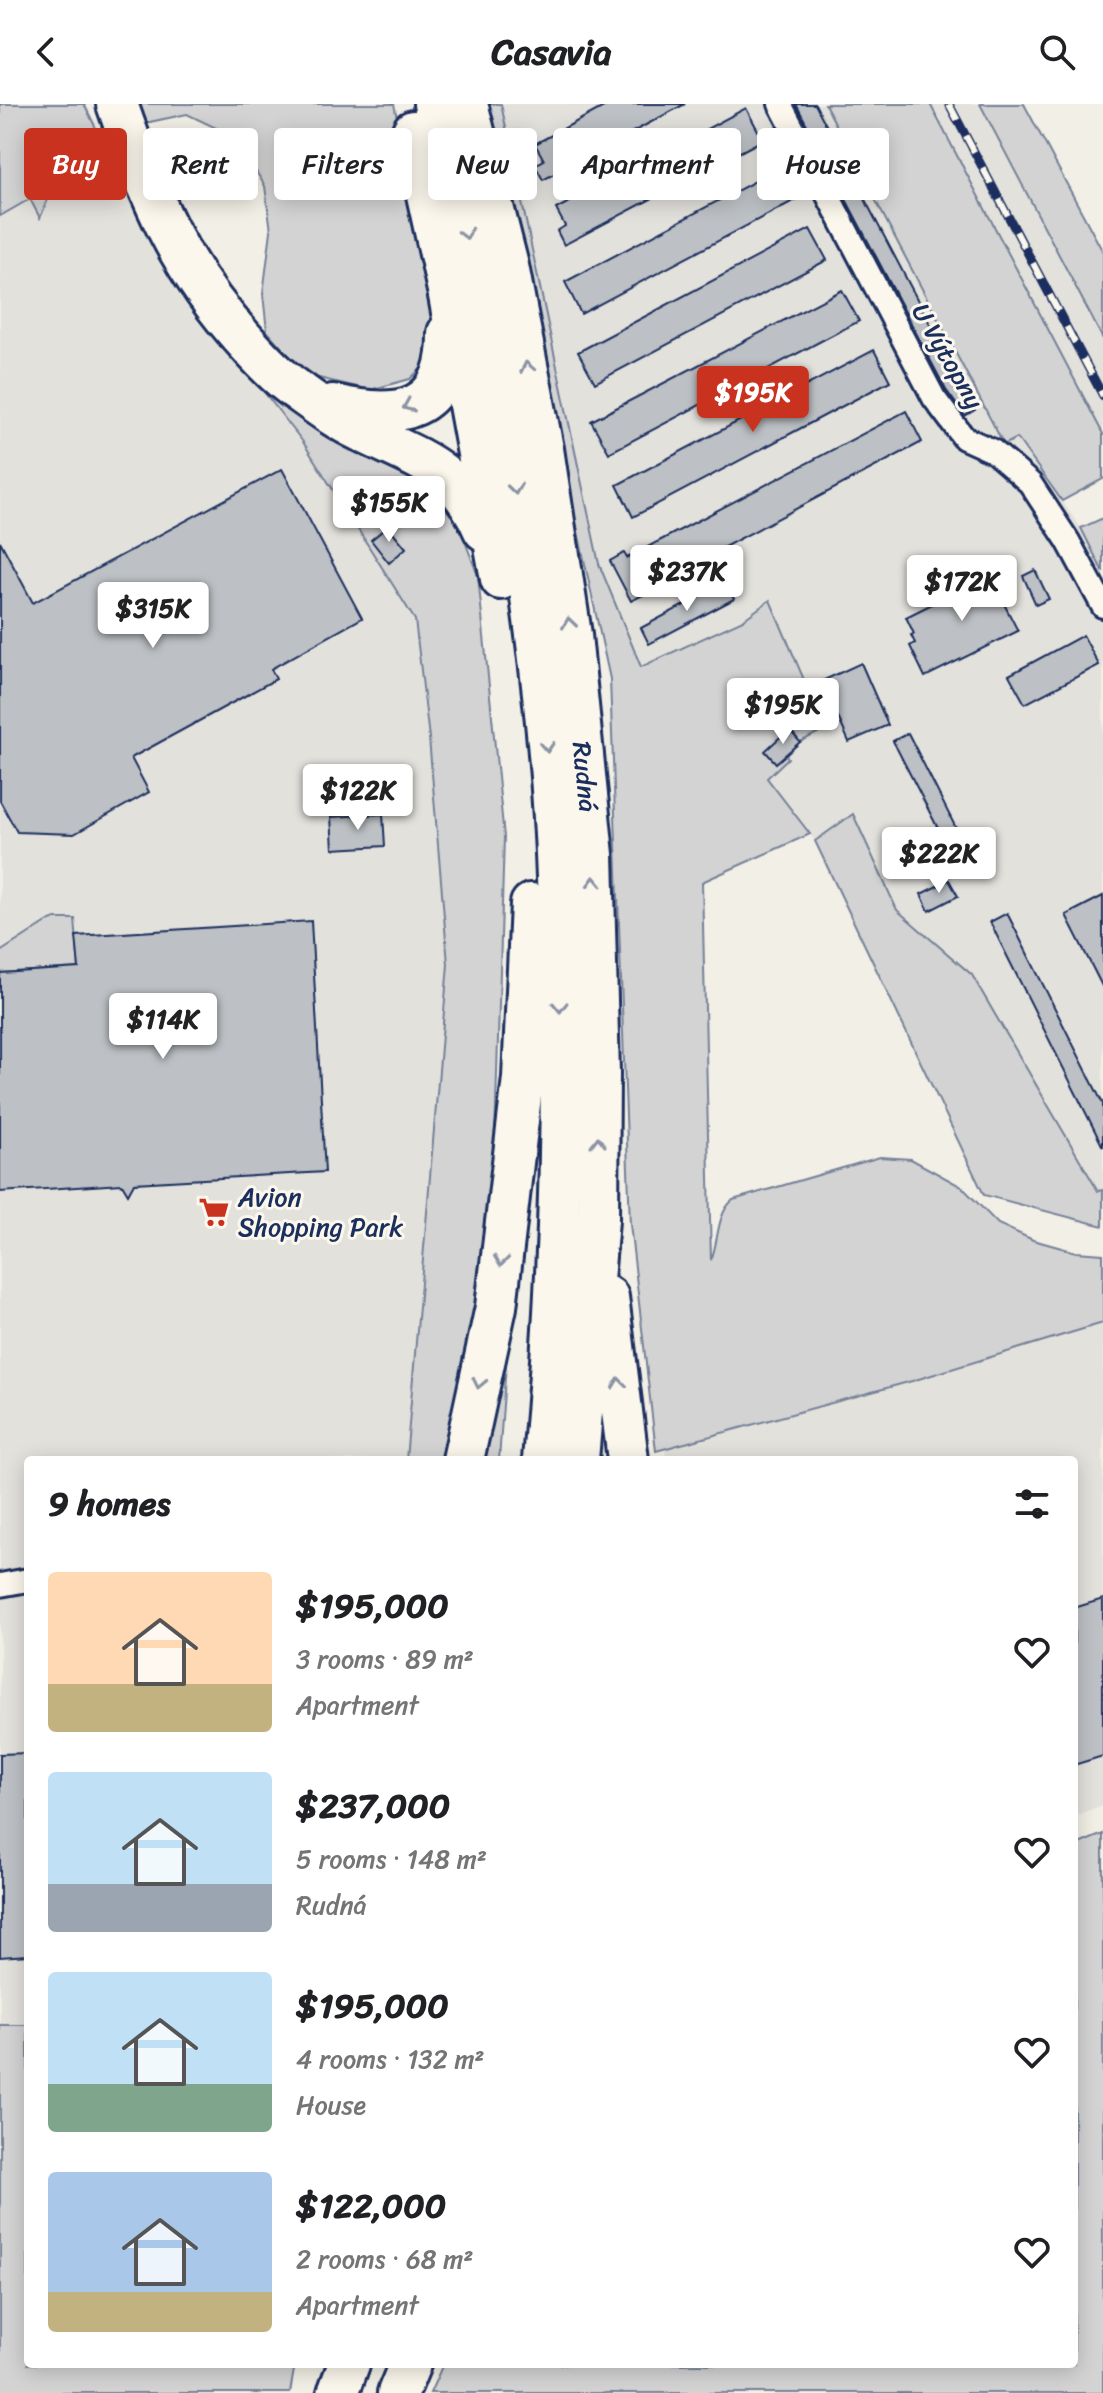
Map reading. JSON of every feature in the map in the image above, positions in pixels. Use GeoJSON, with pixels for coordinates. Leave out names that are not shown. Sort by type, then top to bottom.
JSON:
{"type":"FeatureCollection","features":[{"type":"Feature","properties":{"kind":"highway"},"geometry":{"type":"LineString","coordinates":[[407,104],[448,290],[501,579],[525,792],[531,904],[534,1086],[531,1267],[518,1456]]}},
{"type":"Feature","properties":{"kind":"highway","name":"Rudná"},"geometry":{"type":"LineString","coordinates":[[434,104],[476,276],[511,457],[546,734],[557,874],[562,1099],[554,1346],[543,1456]]}},
{"type":"Feature","properties":{"kind":"highway","name":"Rudná"},"geometry":{"type":"LineString","coordinates":[[467,104],[508,266],[543,449],[571,635],[593,855],[599,1073],[598,1220],[578,1456]]}},
{"type":"Feature","properties":{"kind":"highway"},"geometry":{"type":"LineString","coordinates":[[129,125],[176,248],[235,331],[274,371],[313,400],[351,426],[431,464],[457,486],[480,521],[501,579]]}},
{"type":"Feature","properties":{"kind":"highway"},"geometry":{"type":"LineString","coordinates":[[313,400],[362,412],[386,413],[415,405],[426,397],[440,380],[447,361],[448,290]]}},
{"type":"Feature","properties":{"kind":"highway"},"geometry":{"type":"LineString","coordinates":[[464,1456],[496,1307],[523,1078],[531,904]]}},
{"type":"Feature","properties":{"kind":"highway"},"geometry":{"type":"LineString","coordinates":[[598,1220],[628,1456]]}},
{"type":"Feature","properties":{"kind":"highway"},"geometry":{"type":"LineString","coordinates":[[315,2393],[319,2368]]}},
{"type":"Feature","properties":{"kind":"highway"},"geometry":{"type":"LineString","coordinates":[[338,2393],[347,2368]]}},
{"type":"Feature","properties":{"kind":"highway"},"geometry":{"type":"LineString","coordinates":[[374,2393],[383,2368]]}},
{"type":"Feature","properties":{"kind":"highway"},"geometry":{"type":"LineString","coordinates":[[398,2393],[408,2368]]}},
{"type":"Feature","properties":{"kind":"street","name":"U Výtopny"},"geometry":{"type":"LineString","coordinates":[[780,104],[934,398],[964,438],[993,451],[1030,483],[1068,541],[1103,606]]}},
{"type":"Feature","properties":{"kind":"street"},"geometry":{"type":"LineString","coordinates":[[0,1585],[24,1581]]}},
{"type":"Feature","properties":{"kind":"shaded area"},"geometry":{"type":"Polygon","coordinates":[[[0,104],[84,104],[96,128],[24,128],[24,200],[28,200],[0,216],[0,104]]]}},
{"type":"Feature","properties":{"kind":"shaded area"},"geometry":{"type":"Polygon","coordinates":[[[140,104],[394,104],[399,128],[274,128],[274,200],[412,200],[412,188],[438,309],[431,359],[410,379],[370,390],[306,375],[267,331],[263,294],[271,231],[265,186],[258,175],[258,128],[216,128],[187,114],[145,123],[140,104]]]}},
{"type":"Feature","properties":{"kind":"shaded area"},"geometry":{"type":"Polygon","coordinates":[[[485,104],[501,104],[506,128],[490,128],[485,104]]]}},
{"type":"Feature","properties":{"kind":"shaded area"},"geometry":{"type":"Polygon","coordinates":[[[501,104],[825,104],[838,128],[757,128],[757,200],[875,200],[1003,445],[1017,438],[1081,528],[1103,572],[1103,1190],[1099,1192],[972,975],[897,910],[853,814],[815,841],[766,778],[800,742],[825,728],[770,601],[743,620],[641,667],[599,564],[521,200],[537,200],[537,128],[506,128],[501,104]]]}},
{"type":"Feature","properties":{"kind":"shaded area"},"geometry":{"type":"Polygon","coordinates":[[[825,104],[930,104],[1103,434],[1103,479],[1062,501],[1017,438],[1004,445],[875,200],[889,200],[889,128],[838,128],[825,104]]]}},
{"type":"Feature","properties":{"kind":"shaded area"},"geometry":{"type":"Polygon","coordinates":[[[929,104],[979,104],[1103,339],[1103,434],[929,104]]]}},
{"type":"Feature","properties":{"kind":"shaded area"},"geometry":{"type":"Polygon","coordinates":[[[980,104],[1024,104],[1103,252],[1103,339],[980,104]]]}},
{"type":"Feature","properties":{"kind":"shaded area"},"geometry":{"type":"Polygon","coordinates":[[[24,152],[24,200],[127,200],[127,185],[253,378],[303,442],[415,620],[429,738],[448,964],[406,1456],[24,1456],[24,2025],[0,2025],[0,156],[24,152]]]}},
{"type":"Feature","properties":{"kind":"shaded area"},"geometry":{"type":"Polygon","coordinates":[[[31,200],[47,200],[40,218],[31,200]]]}},
{"type":"Feature","properties":{"kind":"shaded area"},"geometry":{"type":"Polygon","coordinates":[[[506,200],[521,200],[599,564],[641,667],[743,620],[770,600],[825,729],[800,742],[767,778],[810,834],[702,882],[711,1260],[721,1220],[733,1200],[880,1157],[911,1159],[962,1187],[998,1224],[1033,1240],[1076,1252],[1103,1254],[1103,1323],[912,1381],[656,1451],[630,1224],[610,679],[506,200]]]}},
{"type":"Feature","properties":{"kind":"shaded area"},"geometry":{"type":"Polygon","coordinates":[[[253,378],[421,479],[457,520],[478,576],[504,837],[492,1240],[449,1456],[406,1456],[448,964],[429,738],[415,620],[303,442],[253,378]]]}},
{"type":"Feature","properties":{"kind":"shaded area"},"geometry":{"type":"Polygon","coordinates":[[[1103,518],[1103,572],[1081,528],[1103,518]]]}},
{"type":"Feature","properties":{"kind":"shaded area"},"geometry":{"type":"Polygon","coordinates":[[[853,814],[897,910],[972,975],[1098,1191],[1103,1190],[1103,1226],[984,1195],[815,841],[853,814]]]}},
{"type":"Feature","properties":{"kind":"shaded area"},"geometry":{"type":"Polygon","coordinates":[[[56,919],[75,919],[79,968],[0,973],[0,952],[56,919]]]}},
{"type":"Feature","properties":{"kind":"shaded area"},"geometry":{"type":"Polygon","coordinates":[[[1103,1323],[1103,1805],[1078,1814],[1078,1456],[666,1456],[665,1448],[912,1381],[1103,1323]]]}},
{"type":"Feature","properties":{"kind":"shaded area"},"geometry":{"type":"Polygon","coordinates":[[[508,1336],[499,1456],[483,1456],[508,1336]]]}},
{"type":"Feature","properties":{"kind":"shaded area"},"geometry":{"type":"Polygon","coordinates":[[[1103,1834],[1103,2393],[430,2393],[441,2368],[1078,2368],[1078,1844],[1103,1834]]]}},
{"type":"Feature","properties":{"kind":"shaded area"},"geometry":{"type":"Polygon","coordinates":[[[0,2025],[24,2025],[24,2368],[294,2368],[290,2393],[0,2393],[0,2025]]]}},
{"type":"Feature","properties":{"kind":"building"},"geometry":{"type":"Polygon","coordinates":[[[609,104],[685,104],[640,128],[565,128],[609,104]]]}},
{"type":"Feature","properties":{"kind":"building"},"geometry":{"type":"Polygon","coordinates":[[[796,104],[815,104],[828,128],[809,128],[796,104]]]}},
{"type":"Feature","properties":{"kind":"building"},"geometry":{"type":"Polygon","coordinates":[[[746,108],[757,129],[757,143],[741,152],[741,128],[708,128],[746,108]]]}},
{"type":"Feature","properties":{"kind":"building"},"geometry":{"type":"Polygon","coordinates":[[[553,134],[553,175],[543,180],[537,164],[544,160],[537,143],[553,134]]]}},
{"type":"Feature","properties":{"kind":"building"},"geometry":{"type":"Polygon","coordinates":[[[757,180],[757,200],[795,200],[581,314],[565,282],[720,200],[741,200],[741,189],[757,180]]]}},
{"type":"Feature","properties":{"kind":"building"},"geometry":{"type":"Polygon","coordinates":[[[573,200],[649,200],[564,245],[557,231],[565,226],[556,209],[573,200]]]}},
{"type":"Feature","properties":{"kind":"building"},"geometry":{"type":"Polygon","coordinates":[[[846,200],[865,200],[975,410],[965,416],[946,390],[846,200]]]}},
{"type":"Feature","properties":{"kind":"building"},"geometry":{"type":"Polygon","coordinates":[[[810,229],[827,260],[595,383],[578,352],[810,229]]]}},
{"type":"Feature","properties":{"kind":"building"},"geometry":{"type":"Polygon","coordinates":[[[842,290],[859,321],[609,453],[591,421],[842,290]]]}},
{"type":"Feature","properties":{"kind":"building"},"geometry":{"type":"Polygon","coordinates":[[[874,350],[890,381],[633,517],[617,485],[874,350]]]}},
{"type":"Feature","properties":{"kind":"building"},"geometry":{"type":"Polygon","coordinates":[[[906,411],[922,442],[643,590],[645,594],[631,601],[610,561],[624,553],[627,558],[906,411]]]}},
{"type":"Feature","properties":{"kind":"building"},"geometry":{"type":"Polygon","coordinates":[[[282,469],[362,618],[271,669],[276,679],[131,758],[149,792],[74,834],[17,832],[0,801],[0,541],[33,603],[282,469]]]}},
{"type":"Feature","properties":{"kind":"building"},"geometry":{"type":"Polygon","coordinates":[[[388,526],[406,548],[389,563],[371,540],[388,526]]]}},
{"type":"Feature","properties":{"kind":"building"},"geometry":{"type":"Polygon","coordinates":[[[1002,569],[1015,594],[1002,600],[1018,631],[925,677],[910,646],[915,643],[911,635],[914,634],[906,617],[1002,569]]]}},
{"type":"Feature","properties":{"kind":"building"},"geometry":{"type":"Polygon","coordinates":[[[1035,570],[1049,599],[1036,605],[1023,576],[1035,570]]]}},
{"type":"Feature","properties":{"kind":"building"},"geometry":{"type":"Polygon","coordinates":[[[725,583],[734,599],[649,644],[641,628],[725,583]]]}},
{"type":"Feature","properties":{"kind":"building"},"geometry":{"type":"Polygon","coordinates":[[[1083,635],[1099,665],[1025,704],[1009,675],[1083,635]]]}},
{"type":"Feature","properties":{"kind":"building"},"geometry":{"type":"Polygon","coordinates":[[[861,663],[888,725],[849,742],[822,681],[861,663]]]}},
{"type":"Feature","properties":{"kind":"building"},"geometry":{"type":"Polygon","coordinates":[[[789,729],[800,742],[776,763],[765,751],[789,729]]]}},
{"type":"Feature","properties":{"kind":"building"},"geometry":{"type":"Polygon","coordinates":[[[908,733],[960,836],[946,844],[893,741],[908,733]]]}},
{"type":"Feature","properties":{"kind":"building"},"geometry":{"type":"Polygon","coordinates":[[[383,814],[385,846],[333,849],[331,817],[383,814]]]}},
{"type":"Feature","properties":{"kind":"building"},"geometry":{"type":"Polygon","coordinates":[[[949,880],[958,896],[929,911],[921,894],[949,880]]]}},
{"type":"Feature","properties":{"kind":"building"},"geometry":{"type":"Polygon","coordinates":[[[1103,896],[1103,988],[1066,915],[1103,896]]]}},
{"type":"Feature","properties":{"kind":"building"},"geometry":{"type":"Polygon","coordinates":[[[1007,913],[1103,1104],[1103,1147],[990,922],[1007,913]]]}},
{"type":"Feature","properties":{"kind":"building"},"geometry":{"type":"Polygon","coordinates":[[[311,921],[325,1172],[134,1183],[128,1194],[122,1184],[0,1192],[0,973],[79,968],[76,936],[311,921]]]}},
{"type":"Feature","properties":{"kind":"building"},"geometry":{"type":"Polygon","coordinates":[[[1103,1599],[1103,1756],[1078,1764],[1078,1607],[1103,1599]]]}},
{"type":"Feature","properties":{"kind":"building"},"geometry":{"type":"Polygon","coordinates":[[[24,1753],[24,1955],[0,1957],[0,1754],[24,1753]]]}},
{"type":"Feature","properties":{"kind":"railway"},"geometry":{"type":"LineString","coordinates":[[949,104],[1103,396]]}},
{"type":"Feature","properties":{"kind":"place","name":"Avion Shopping Park"},"geometry":{"type":"Point","coordinates":[214,1212]}}]}
